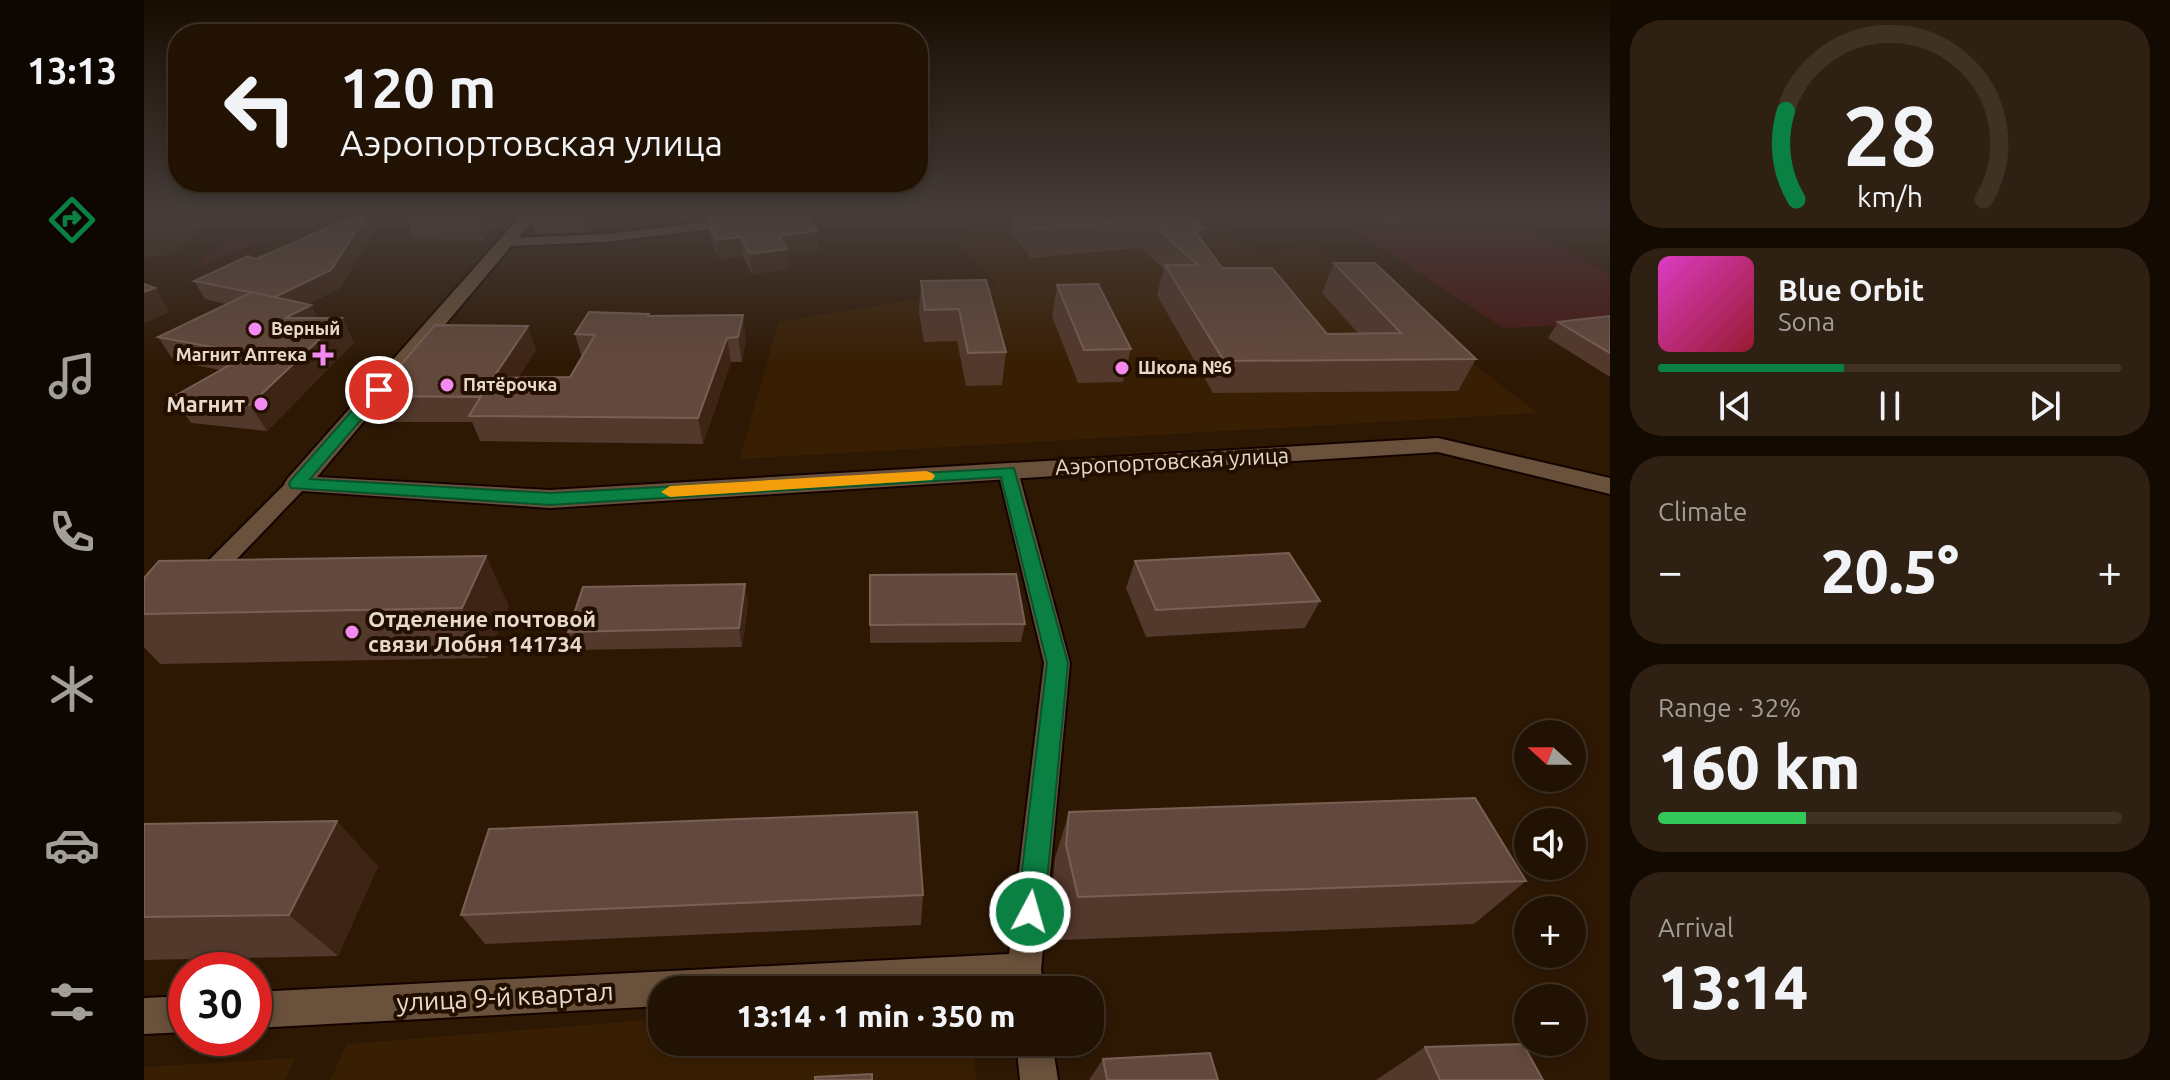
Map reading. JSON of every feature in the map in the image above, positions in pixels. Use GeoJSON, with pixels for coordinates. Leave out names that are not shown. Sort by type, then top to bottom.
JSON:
{"type":"FeatureCollection","features":[{"type":"Feature","properties":{"kind":"street"},"geometry":{"type":"LineString","coordinates":[[189,595],[297,484],[489,263]]}},
{"type":"Feature","properties":{"kind":"street","name":"Аэропортовская улица"},"geometry":{"type":"LineString","coordinates":[[297,484],[550,499],[1438,445],[1610,486]]}},
{"type":"Feature","properties":{"kind":"street"},"geometry":{"type":"LineString","coordinates":[[1008,471],[1057,663],[1026,976]]}},
{"type":"Feature","properties":{"kind":"street","name":"улица 9-й квартал"},"geometry":{"type":"LineString","coordinates":[[272,1009],[648,995]]}},
{"type":"Feature","properties":{"kind":"street"},"geometry":{"type":"LineString","coordinates":[[144,1016],[168,1015]]}},
{"type":"Feature","properties":{"kind":"street"},"geometry":{"type":"LineString","coordinates":[[1036,1056],[1039,1080]]}},
{"type":"Feature","properties":{"kind":"shaded area","name":"Школа №6"},"geometry":{"type":"Polygon","coordinates":[[[977,263],[1341,263],[1538,413],[740,459],[778,322],[997,285],[977,263]]]}},
{"type":"Feature","properties":{"kind":"shaded area"},"geometry":{"type":"Polygon","coordinates":[[[1405,263],[1591,263],[1610,274],[1610,323],[1504,328],[1405,263]]]}},
{"type":"Feature","properties":{"kind":"shaded area"},"geometry":{"type":"Polygon","coordinates":[[[648,1020],[648,1056],[975,1056],[976,1080],[330,1080],[347,1044],[648,1020]]]}},
{"type":"Feature","properties":{"kind":"shaded area"},"geometry":{"type":"Polygon","coordinates":[[[295,1058],[285,1080],[144,1080],[144,1067],[295,1058]]]}},
{"type":"Feature","properties":{"kind":"building"},"geometry":{"type":"Polygon","coordinates":[[[232,263],[335,263],[331,270],[275,297],[194,281],[232,263]]]}},
{"type":"Feature","properties":{"kind":"building"},"geometry":{"type":"Polygon","coordinates":[[[1219,263],[1222,268],[1272,268],[1327,334],[1401,333],[1334,263],[1375,263],[1476,359],[1224,361],[1165,265],[1219,263]]]}},
{"type":"Feature","properties":{"kind":"building"},"geometry":{"type":"Polygon","coordinates":[[[986,280],[1006,352],[968,353],[959,309],[925,310],[921,281],[986,280]]]}},
{"type":"Feature","properties":{"kind":"building"},"geometry":{"type":"Polygon","coordinates":[[[144,284],[155,288],[144,292],[144,284]]]}},
{"type":"Feature","properties":{"kind":"building"},"geometry":{"type":"Polygon","coordinates":[[[1098,284],[1131,349],[1084,350],[1057,285],[1098,284]]]}},
{"type":"Feature","properties":{"kind":"building"},"geometry":{"type":"Polygon","coordinates":[[[252,292],[311,305],[285,318],[342,318],[250,405],[173,397],[249,354],[158,337],[252,292]]]}},
{"type":"Feature","properties":{"kind":"building"},"geometry":{"type":"Polygon","coordinates":[[[589,312],[648,316],[743,315],[738,337],[727,338],[698,418],[469,416],[483,393],[480,397],[374,396],[435,325],[528,326],[493,378],[570,377],[595,335],[575,334],[589,312]]]}},
{"type":"Feature","properties":{"kind":"building"},"geometry":{"type":"Polygon","coordinates":[[[1610,316],[1610,353],[1558,322],[1610,316]]]}},
{"type":"Feature","properties":{"kind":"building"},"geometry":{"type":"Polygon","coordinates":[[[1289,553],[1320,601],[1156,610],[1135,561],[1289,553]]]}},
{"type":"Feature","properties":{"kind":"building"},"geometry":{"type":"Polygon","coordinates":[[[486,556],[462,608],[144,614],[144,578],[159,561],[486,556]]]}},
{"type":"Feature","properties":{"kind":"building"},"geometry":{"type":"Polygon","coordinates":[[[1016,574],[1025,624],[870,625],[870,575],[1016,574]]]}},
{"type":"Feature","properties":{"kind":"building"},"geometry":{"type":"Polygon","coordinates":[[[745,584],[739,628],[568,632],[583,587],[745,584]]]}},
{"type":"Feature","properties":{"kind":"building"},"geometry":{"type":"Polygon","coordinates":[[[1475,798],[1514,861],[1514,880],[1526,881],[1078,897],[1066,845],[1069,812],[1475,798]]]}},
{"type":"Feature","properties":{"kind":"building"},"geometry":{"type":"Polygon","coordinates":[[[917,812],[923,895],[461,915],[489,829],[917,812]]]}},
{"type":"Feature","properties":{"kind":"building"},"geometry":{"type":"Polygon","coordinates":[[[337,821],[289,915],[144,917],[144,824],[337,821]]]}},
{"type":"Feature","properties":{"kind":"building"},"geometry":{"type":"Polygon","coordinates":[[[1514,1044],[1514,1056],[1530,1056],[1543,1080],[1440,1080],[1425,1047],[1514,1044]]]}},
{"type":"Feature","properties":{"kind":"building"},"geometry":{"type":"Polygon","coordinates":[[[1210,1053],[1218,1080],[1107,1080],[1103,1059],[1210,1053]]]}},
{"type":"Feature","properties":{"kind":"building"},"geometry":{"type":"Polygon","coordinates":[[[872,1074],[872,1080],[815,1080],[815,1077],[872,1074]]]}},
{"type":"Feature","properties":{"kind":"slow traffic"},"geometry":{"type":"LineString","coordinates":[[670,492],[926,476]]}},
{"type":"Feature","properties":{"kind":"place","name":"Верный"},"geometry":{"type":"Point","coordinates":[255,329]}},
{"type":"Feature","properties":{"kind":"place","name":"Магнит Аптека"},"geometry":{"type":"Point","coordinates":[323,355]}},
{"type":"Feature","properties":{"kind":"place","name":"Школа №6"},"geometry":{"type":"Point","coordinates":[1122,368]}},
{"type":"Feature","properties":{"kind":"place","name":"Пятёрочка"},"geometry":{"type":"Point","coordinates":[447,385]}},
{"type":"Feature","properties":{"kind":"place","name":"Магнит"},"geometry":{"type":"Point","coordinates":[261,404]}},
{"type":"Feature","properties":{"kind":"place","name":"Отделение почтовой связи Лобня 141734"},"geometry":{"type":"Point","coordinates":[352,632]}},
{"type":"Feature","properties":{"kind":"route"},"geometry":{"type":"LineString","coordinates":[[379,390],[297,484],[550,499],[1008,471],[1057,663],[1030,912]]}}]}
